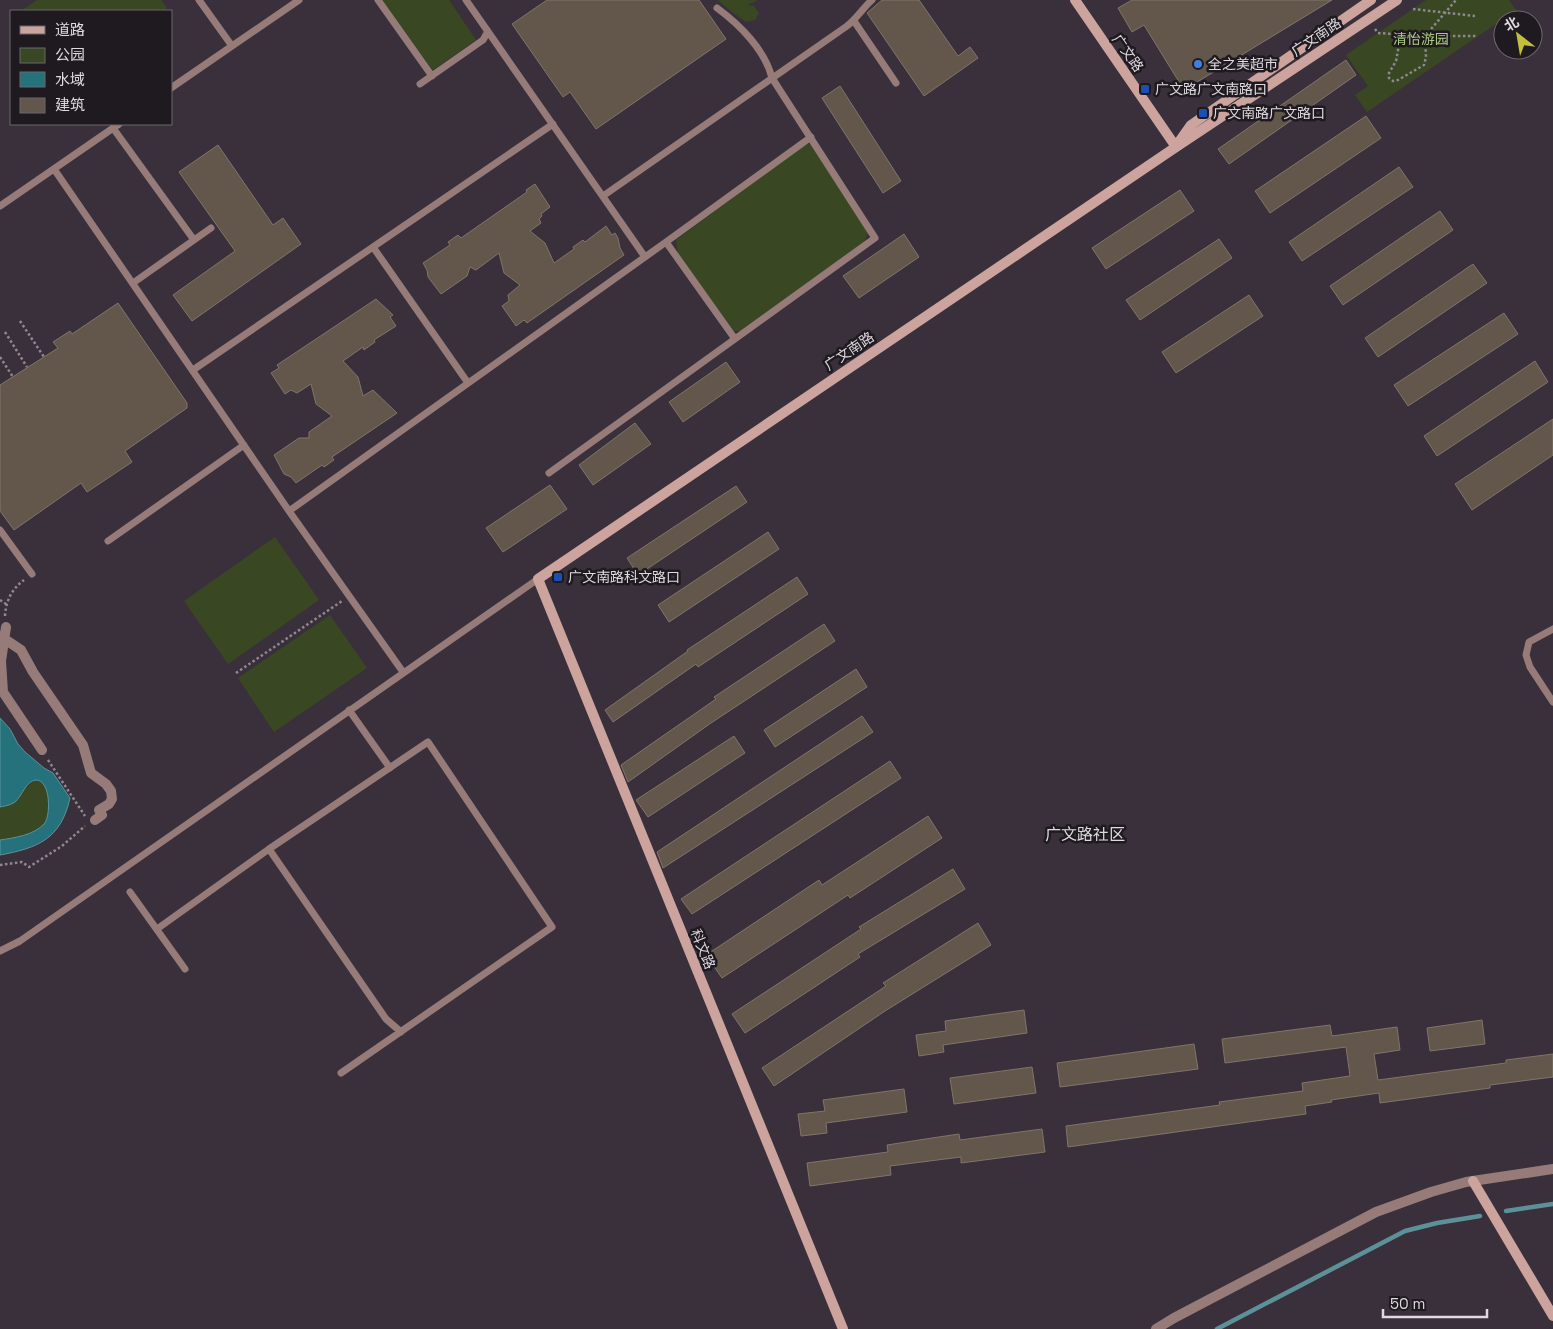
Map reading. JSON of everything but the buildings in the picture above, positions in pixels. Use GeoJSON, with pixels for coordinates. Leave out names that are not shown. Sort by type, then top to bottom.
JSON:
{"type":"FeatureCollection","features":[{"type":"Feature","properties":{"kind":"street","name":"广文路"},"geometry":{"type":"LineString","coordinates":[[1074,0],[1176,147]]}},
{"type":"Feature","properties":{"kind":"street","name":"广文南路"},"geometry":{"type":"LineString","coordinates":[[1176,147],[1191,125],[1372,0]]}},
{"type":"Feature","properties":{"kind":"street","name":"广文南路"},"geometry":{"type":"LineString","coordinates":[[538,579],[1396,0]]}},
{"type":"Feature","properties":{"kind":"street","name":"科文路"},"geometry":{"type":"LineString","coordinates":[[538,579],[844,1329]]}},
{"type":"Feature","properties":{"kind":"street"},"geometry":{"type":"LineString","coordinates":[[6,627],[2,638],[3,692],[42,750]]}},
{"type":"Feature","properties":{"kind":"street"},"geometry":{"type":"LineString","coordinates":[[2,638],[17,646],[24,655],[33,672],[83,745],[91,773],[106,784],[111,791],[112,799],[109,804],[99,810],[102,815],[91,819]]}},
{"type":"Feature","properties":{"kind":"street"},"geometry":{"type":"LineString","coordinates":[[1156,1329],[1376,1212],[1431,1192],[1473,1180],[1553,1169]]}},
{"type":"Feature","properties":{"kind":"street"},"geometry":{"type":"LineString","coordinates":[[1473,1180],[1553,1316]]}},
{"type":"Feature","properties":{"kind":"lane"},"geometry":{"type":"LineString","coordinates":[[199,0],[232,46]]}},
{"type":"Feature","properties":{"kind":"lane"},"geometry":{"type":"LineString","coordinates":[[172,87],[299,0]]}},
{"type":"Feature","properties":{"kind":"lane"},"geometry":{"type":"LineString","coordinates":[[378,0],[432,76]]}},
{"type":"Feature","properties":{"kind":"lane"},"geometry":{"type":"LineString","coordinates":[[466,0],[645,257]]}},
{"type":"Feature","properties":{"kind":"lane"},"geometry":{"type":"LineString","coordinates":[[603,196],[854,21],[863,8],[872,0]]}},
{"type":"Feature","properties":{"kind":"lane"},"geometry":{"type":"LineString","coordinates":[[549,473],[875,238],[772,78],[770,68],[758,49],[744,32],[717,8]]}},
{"type":"Feature","properties":{"kind":"lane"},"geometry":{"type":"LineString","coordinates":[[854,21],[896,83]]}},
{"type":"Feature","properties":{"kind":"lane"},"geometry":{"type":"LineString","coordinates":[[420,84],[483,40],[487,30]]}},
{"type":"Feature","properties":{"kind":"lane"},"geometry":{"type":"LineString","coordinates":[[193,370],[553,124]]}},
{"type":"Feature","properties":{"kind":"lane"},"geometry":{"type":"LineString","coordinates":[[0,206],[116,126],[194,240]]}},
{"type":"Feature","properties":{"kind":"lane"},"geometry":{"type":"LineString","coordinates":[[289,511],[811,137]]}},
{"type":"Feature","properties":{"kind":"lane"},"geometry":{"type":"LineString","coordinates":[[54,169],[289,511],[403,672]]}},
{"type":"Feature","properties":{"kind":"lane"},"geometry":{"type":"LineString","coordinates":[[133,283],[211,228]]}},
{"type":"Feature","properties":{"kind":"lane"},"geometry":{"type":"LineString","coordinates":[[666,242],[735,339]]}},
{"type":"Feature","properties":{"kind":"lane"},"geometry":{"type":"LineString","coordinates":[[373,247],[468,383]]}},
{"type":"Feature","properties":{"kind":"lane"},"geometry":{"type":"LineString","coordinates":[[108,541],[244,446]]}},
{"type":"Feature","properties":{"kind":"lane"},"geometry":{"type":"LineString","coordinates":[[0,530],[32,574]]}},
{"type":"Feature","properties":{"kind":"lane"},"geometry":{"type":"LineString","coordinates":[[0,951],[20,941],[538,579]]}},
{"type":"Feature","properties":{"kind":"lane"},"geometry":{"type":"LineString","coordinates":[[1553,629],[1529,642],[1526,655],[1532,671],[1553,702]]}},
{"type":"Feature","properties":{"kind":"lane"},"geometry":{"type":"LineString","coordinates":[[349,710],[390,768]]}},
{"type":"Feature","properties":{"kind":"lane"},"geometry":{"type":"LineString","coordinates":[[157,929],[428,742],[552,927],[341,1074]]}},
{"type":"Feature","properties":{"kind":"lane"},"geometry":{"type":"LineString","coordinates":[[269,850],[386,1019],[401,1032]]}},
{"type":"Feature","properties":{"kind":"lane"},"geometry":{"type":"LineString","coordinates":[[130,892],[185,969]]}},
{"type":"Feature","properties":{"kind":"path"},"geometry":{"type":"LineString","coordinates":[[1400,34],[1396,60],[1389,72],[1389,78],[1393,81],[1424,65],[1426,57],[1425,36],[1456,0]]}},
{"type":"Feature","properties":{"kind":"path"},"geometry":{"type":"LineString","coordinates":[[1413,9],[1475,16]]}},
{"type":"Feature","properties":{"kind":"path"},"geometry":{"type":"LineString","coordinates":[[1369,19],[1378,33],[1425,36],[1478,36]]}},
{"type":"Feature","properties":{"kind":"path"},"geometry":{"type":"LineString","coordinates":[[20,321],[44,357]]}},
{"type":"Feature","properties":{"kind":"path"},"geometry":{"type":"LineString","coordinates":[[5,332],[27,367]]}},
{"type":"Feature","properties":{"kind":"path"},"geometry":{"type":"LineString","coordinates":[[0,357],[13,377]]}},
{"type":"Feature","properties":{"kind":"path"},"geometry":{"type":"LineString","coordinates":[[6,627],[6,604],[15,588],[32,574]]}},
{"type":"Feature","properties":{"kind":"path"},"geometry":{"type":"LineString","coordinates":[[236,673],[350,596]]}},
{"type":"Feature","properties":{"kind":"path"},"geometry":{"type":"LineString","coordinates":[[0,600],[6,604]]}},
{"type":"Feature","properties":{"kind":"path"},"geometry":{"type":"LineString","coordinates":[[42,750],[91,819]]}},
{"type":"Feature","properties":{"kind":"path"},"geometry":{"type":"LineString","coordinates":[[0,865],[22,862],[29,867],[62,846],[85,826]]}},
{"type":"Feature","properties":{"kind":"green space"},"geometry":{"type":"Polygon","coordinates":[[[37,0],[161,0],[167,8],[164,10],[22,10],[37,0]]]}},
{"type":"Feature","properties":{"kind":"green space"},"geometry":{"type":"Polygon","coordinates":[[[381,0],[449,0],[476,40],[433,70],[381,0]]]}},
{"type":"Feature","properties":{"kind":"green space"},"geometry":{"type":"Polygon","coordinates":[[[718,0],[758,0],[747,5],[754,6],[759,13],[755,20],[746,22],[718,0]]]}},
{"type":"Feature","properties":{"kind":"green space","name":"清怡游园"},"geometry":{"type":"Polygon","coordinates":[[[1426,0],[1509,0],[1516,10],[1493,10],[1493,26],[1367,112],[1355,95],[1368,86],[1346,55],[1426,0]]]}},
{"type":"Feature","properties":{"kind":"green space"},"geometry":{"type":"Polygon","coordinates":[[[808,144],[812,145],[868,233],[864,242],[741,331],[734,331],[678,254],[676,240],[808,144]]]}},
{"type":"Feature","properties":{"kind":"green space"},"geometry":{"type":"Polygon","coordinates":[[[275,537],[319,600],[228,664],[184,601],[275,537]]]}},
{"type":"Feature","properties":{"kind":"green space"},"geometry":{"type":"Polygon","coordinates":[[[330,615],[367,668],[274,732],[238,678],[330,615]]]}},
{"type":"Feature","properties":{"kind":"green space"},"geometry":{"type":"Polygon","coordinates":[[[35,780],[46,785],[49,795],[47,820],[32,832],[0,840],[0,807],[6,806],[35,780]]]}},
{"type":"Feature","properties":{"kind":"water"},"geometry":{"type":"Polygon","coordinates":[[[0,718],[10,729],[25,752],[53,773],[70,798],[61,823],[46,839],[26,849],[0,855],[0,840],[35,831],[44,824],[48,814],[48,799],[45,786],[36,780],[29,783],[15,802],[0,807],[0,718]]]}},
{"type":"Feature","properties":{"kind":"waterway"},"geometry":{"type":"LineString","coordinates":[[1506,1211],[1553,1204]]}},
{"type":"Feature","properties":{"kind":"waterway"},"geometry":{"type":"LineString","coordinates":[[1217,1329],[1405,1231],[1437,1223],[1480,1216]]}},
{"type":"Feature","properties":{"kind":"place","name":"全之美超市"},"geometry":{"type":"Point","coordinates":[1198,64]}},
{"type":"Feature","properties":{"kind":"place","name":"广文路广文南路口"},"geometry":{"type":"Point","coordinates":[1145,89]}},
{"type":"Feature","properties":{"kind":"place","name":"广文南路广文路口"},"geometry":{"type":"Point","coordinates":[1203,113]}},
{"type":"Feature","properties":{"kind":"place","name":"广文南路科文路口"},"geometry":{"type":"Point","coordinates":[558,577]}},
{"type":"Feature","properties":{"kind":"district","name":"广文路社区"},"geometry":{"type":"Point","coordinates":[1085,834]}}]}
